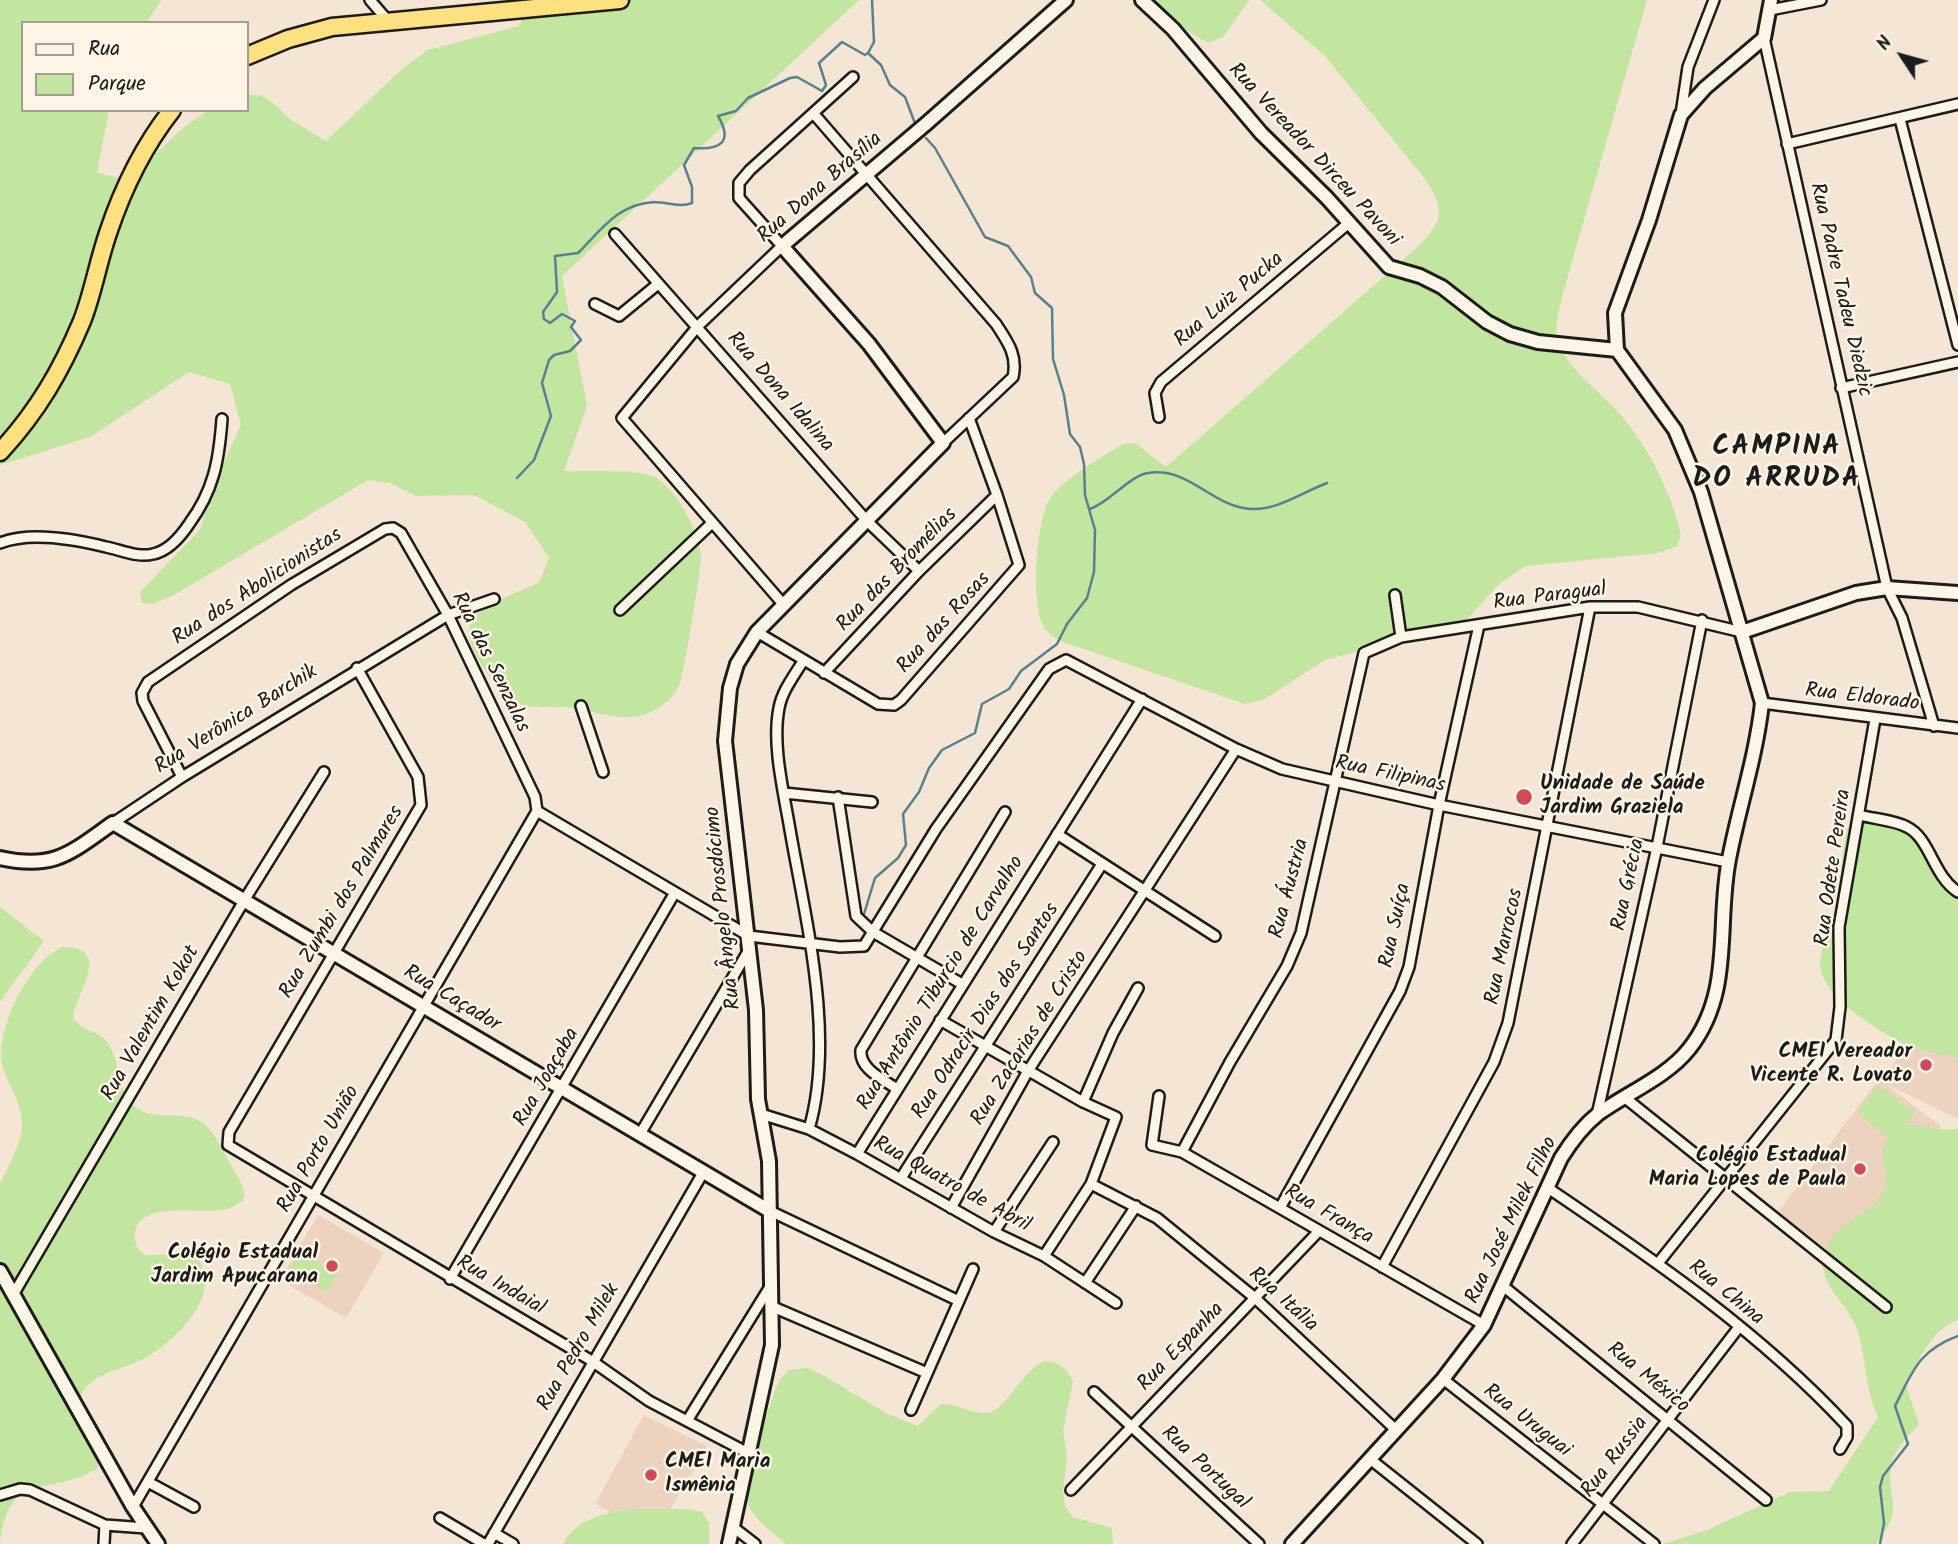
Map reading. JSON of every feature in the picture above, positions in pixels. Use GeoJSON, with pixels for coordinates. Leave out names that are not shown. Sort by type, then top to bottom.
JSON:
{"type":"FeatureCollection","features":[{"type":"Feature","properties":{"kind":"highway"},"geometry":{"type":"LineString","coordinates":[[248,56],[288,39],[332,27],[620,0]]}},
{"type":"Feature","properties":{"kind":"highway"},"geometry":{"type":"LineString","coordinates":[[0,452],[26,424],[55,381],[83,318],[108,233],[131,173],[151,136],[170,112]]}},
{"type":"Feature","properties":{"kind":"street"},"geometry":{"type":"LineString","coordinates":[[370,0],[389,22]]}},
{"type":"Feature","properties":{"kind":"street","name":"Rua Dona Brasília"},"geometry":{"type":"LineString","coordinates":[[712,523],[624,424],[624,413],[698,326],[782,246],[1066,0]]}},
{"type":"Feature","properties":{"kind":"street","name":"Rua Vereador Dirceu Pavoni"},"geometry":{"type":"LineString","coordinates":[[1142,0],[1173,29],[1261,133],[1349,222],[1389,267],[1420,276],[1442,287],[1487,322],[1510,334],[1538,342],[1617,350]]}},
{"type":"Feature","properties":{"kind":"street"},"geometry":{"type":"LineString","coordinates":[[1714,0],[1688,68],[1681,116],[1649,220],[1615,313],[1617,350],[1675,430],[1686,454],[1701,492],[1742,632],[1856,593],[1887,588],[1958,593]]}},
{"type":"Feature","properties":{"kind":"street"},"geometry":{"type":"LineString","coordinates":[[1771,5],[1821,0]]}},
{"type":"Feature","properties":{"kind":"street","name":"Rua Padre Tadeu Diedzic"},"geometry":{"type":"LineString","coordinates":[[1771,5],[1764,38],[1841,388],[1887,588],[1902,618],[1934,726]]}},
{"type":"Feature","properties":{"kind":"street"},"geometry":{"type":"LineString","coordinates":[[1681,116],[1705,88],[1764,38]]}},
{"type":"Feature","properties":{"kind":"street"},"geometry":{"type":"LineString","coordinates":[[853,77],[750,170],[737,191],[739,198],[869,344],[943,443]]}},
{"type":"Feature","properties":{"kind":"street"},"geometry":{"type":"LineString","coordinates":[[1787,144],[1958,104]]}},
{"type":"Feature","properties":{"kind":"street"},"geometry":{"type":"LineString","coordinates":[[814,114],[865,175]]}},
{"type":"Feature","properties":{"kind":"street"},"geometry":{"type":"LineString","coordinates":[[1900,119],[1958,345]]}},
{"type":"Feature","properties":{"kind":"street","name":"Rua Ângelo Prosdócimo"},"geometry":{"type":"LineString","coordinates":[[729,1544],[771,1363],[774,1307],[768,1210],[769,1161],[761,1114],[750,942],[725,741],[730,688],[737,664],[757,632],[943,443],[1013,377],[1014,356],[996,324],[865,175]]}},
{"type":"Feature","properties":{"kind":"street","name":"Rua Luiz Pucka"},"geometry":{"type":"LineString","coordinates":[[1159,417],[1155,393],[1161,382],[1349,222]]}},
{"type":"Feature","properties":{"kind":"street","name":"Rua Dona Idalina"},"geometry":{"type":"LineString","coordinates":[[615,234],[867,521],[919,571]]}},
{"type":"Feature","properties":{"kind":"street"},"geometry":{"type":"LineString","coordinates":[[595,304],[619,316],[658,284]]}},
{"type":"Feature","properties":{"kind":"street"},"geometry":{"type":"LineString","coordinates":[[1841,388],[1958,362]]}},
{"type":"Feature","properties":{"kind":"street"},"geometry":{"type":"LineString","coordinates":[[969,418],[997,495]]}},
{"type":"Feature","properties":{"kind":"street"},"geometry":{"type":"LineString","coordinates":[[0,543],[37,537],[102,546],[139,555],[154,554],[167,548],[197,513],[214,482],[222,419]]}},
{"type":"Feature","properties":{"kind":"street","name":"Rua das Bromélias"},"geometry":{"type":"LineString","coordinates":[[824,673],[919,571],[997,495]]}},
{"type":"Feature","properties":{"kind":"street","name":"Rua das Rosas"},"geometry":{"type":"LineString","coordinates":[[824,673],[877,704],[894,705],[901,700],[1016,572],[1018,558],[997,495]]}},
{"type":"Feature","properties":{"kind":"street"},"geometry":{"type":"LineString","coordinates":[[620,610],[712,523],[783,604]]}},
{"type":"Feature","properties":{"kind":"street","name":"Rua dos Abolicionistas"},"geometry":{"type":"LineString","coordinates":[[183,777],[153,722],[142,693],[148,682],[291,585],[385,528],[393,528],[401,533]]}},
{"type":"Feature","properties":{"kind":"street","name":"Rua das Senzalas"},"geometry":{"type":"LineString","coordinates":[[401,533],[448,615],[535,797],[537,811]]}},
{"type":"Feature","properties":{"kind":"street"},"geometry":{"type":"LineString","coordinates":[[1395,595],[1401,637]]}},
{"type":"Feature","properties":{"kind":"street","name":"Rua Verônica Barchik"},"geometry":{"type":"LineString","coordinates":[[0,858],[43,863],[66,855],[183,777],[357,668],[448,615],[494,599]]}},
{"type":"Feature","properties":{"kind":"street","name":"Rua Paragual"},"geometry":{"type":"LineString","coordinates":[[1364,653],[1401,637],[1590,607],[1638,607],[1702,620],[1742,632]]}},
{"type":"Feature","properties":{"kind":"street","name":"Rua Marrocos"},"geometry":{"type":"LineString","coordinates":[[1382,1266],[1494,1062],[1508,1023],[1590,607]]}},
{"type":"Feature","properties":{"kind":"street","name":"Rua Grécia"},"geometry":{"type":"LineString","coordinates":[[1597,1115],[1657,847],[1702,620]]}},
{"type":"Feature","properties":{"kind":"street","name":"Rua Suíça"},"geometry":{"type":"LineString","coordinates":[[1280,1208],[1400,990],[1409,967],[1439,805],[1479,625]]}},
{"type":"Feature","properties":{"kind":"street"},"geometry":{"type":"LineString","coordinates":[[757,632],[824,673]]}},
{"type":"Feature","properties":{"kind":"street","name":"Rua José Milek Filho"},"geometry":{"type":"LineString","coordinates":[[1292,1544],[1443,1379],[1484,1325],[1560,1158],[1575,1137],[1597,1115],[1688,1051],[1707,1021],[1717,994],[1721,969],[1728,862],[1759,734],[1762,703],[1742,632]]}},
{"type":"Feature","properties":{"kind":"street","name":"Rua Áustria"},"geometry":{"type":"LineString","coordinates":[[1182,1152],[1230,1062],[1287,966],[1301,933],[1364,653]]}},
{"type":"Feature","properties":{"kind":"street","name":"Rua Filipinas"},"geometry":{"type":"LineString","coordinates":[[873,932],[936,829],[1049,669],[1066,660],[1236,750],[1282,769],[1439,805],[1728,862]]}},
{"type":"Feature","properties":{"kind":"street"},"geometry":{"type":"LineString","coordinates":[[803,661],[779,706],[778,725],[784,793],[810,943],[818,1028],[816,1102],[809,1129]]}},
{"type":"Feature","properties":{"kind":"street","name":"Rua Zumbi dos Palmares"},"geometry":{"type":"LineString","coordinates":[[234,1151],[227,1139],[229,1132],[421,805],[422,791],[418,777],[357,668]]}},
{"type":"Feature","properties":{"kind":"street","name":"Rua Antônio Tiburcio de Carvalho"},"geometry":{"type":"LineString","coordinates":[[857,1154],[1142,699]]}},
{"type":"Feature","properties":{"kind":"street","name":"Rua Eldorado"},"geometry":{"type":"LineString","coordinates":[[1762,703],[1958,728]]}},
{"type":"Feature","properties":{"kind":"street"},"geometry":{"type":"LineString","coordinates":[[581,706],[603,772]]}},
{"type":"Feature","properties":{"kind":"street","name":"Rua Odete Pereira"},"geometry":{"type":"LineString","coordinates":[[1659,1262],[1836,1040],[1840,1007],[1839,927],[1875,719]]}},
{"type":"Feature","properties":{"kind":"street","name":"Rua Zacarias de Cristo"},"geometry":{"type":"LineString","coordinates":[[951,1208],[1028,1070],[1236,750]]}},
{"type":"Feature","properties":{"kind":"street","name":"Rua Valentim Kokot"},"geometry":{"type":"LineString","coordinates":[[13,1296],[245,899],[324,772]]}},
{"type":"Feature","properties":{"kind":"street"},"geometry":{"type":"LineString","coordinates":[[784,793],[872,802]]}},
{"type":"Feature","properties":{"kind":"street"},"geometry":{"type":"LineString","coordinates":[[838,797],[856,916],[873,932],[962,984]]}},
{"type":"Feature","properties":{"kind":"street"},"geometry":{"type":"LineString","coordinates":[[537,811],[750,942],[864,946],[873,932]]}},
{"type":"Feature","properties":{"kind":"street","name":"Rua Porto União"},"geometry":{"type":"LineString","coordinates":[[133,1507],[537,811]]}},
{"type":"Feature","properties":{"kind":"street"},"geometry":{"type":"LineString","coordinates":[[897,1089],[864,1066],[860,1059],[861,1050],[1005,812]]}},
{"type":"Feature","properties":{"kind":"street"},"geometry":{"type":"LineString","coordinates":[[1859,816],[1908,827],[1919,837],[1941,877],[1958,892]]}},
{"type":"Feature","properties":{"kind":"street","name":"Rua Caçador"},"geometry":{"type":"LineString","coordinates":[[113,823],[334,951],[422,1006],[768,1210]]}},
{"type":"Feature","properties":{"kind":"street"},"geometry":{"type":"LineString","coordinates":[[1057,834],[1215,936]]}},
{"type":"Feature","properties":{"kind":"street","name":"Rua Odracir Dias dos Santos"},"geometry":{"type":"LineString","coordinates":[[901,1178],[1102,864]]}},
{"type":"Feature","properties":{"kind":"street","name":"Rua Joaçaba"},"geometry":{"type":"LineString","coordinates":[[450,1279],[674,894]]}},
{"type":"Feature","properties":{"kind":"street"},"geometry":{"type":"LineString","coordinates":[[640,1134],[750,942]]}},
{"type":"Feature","properties":{"kind":"street"},"geometry":{"type":"LineString","coordinates":[[1083,1101],[1113,1033],[1138,988]]}},
{"type":"Feature","properties":{"kind":"street"},"geometry":{"type":"LineString","coordinates":[[940,1020],[1116,1117],[1091,1184],[1044,1256]]}},
{"type":"Feature","properties":{"kind":"street","name":"Rua França"},"geometry":{"type":"LineString","coordinates":[[1159,1096],[1152,1145],[1182,1152],[1484,1325]]}},
{"type":"Feature","properties":{"kind":"street"},"geometry":{"type":"LineString","coordinates":[[1624,1097],[1886,1307]]}},
{"type":"Feature","properties":{"kind":"street","name":"Rua Quatro de Abril"},"geometry":{"type":"LineString","coordinates":[[761,1114],[809,1129],[857,1154],[994,1232],[1044,1256],[1116,1303]]}},
{"type":"Feature","properties":{"kind":"street"},"geometry":{"type":"LineString","coordinates":[[994,1232],[1053,1142]]}},
{"type":"Feature","properties":{"kind":"street","name":"Rua Indaial"},"geometry":{"type":"LineString","coordinates":[[234,1151],[592,1361],[649,1401],[748,1453]]}},
{"type":"Feature","properties":{"kind":"street","name":"Rua Pedro Milek"},"geometry":{"type":"LineString","coordinates":[[486,1544],[704,1171]]}},
{"type":"Feature","properties":{"kind":"street","name":"Rua Itália"},"geometry":{"type":"LineString","coordinates":[[1091,1184],[1157,1218],[1255,1298],[1396,1430]]}},
{"type":"Feature","properties":{"kind":"street","name":"Rua China"},"geometry":{"type":"LineString","coordinates":[[1548,1188],[1659,1262],[1817,1394],[1847,1426],[1847,1437],[1840,1449]]}},
{"type":"Feature","properties":{"kind":"street"},"geometry":{"type":"LineString","coordinates":[[1085,1283],[1136,1206]]}},
{"type":"Feature","properties":{"kind":"street"},"geometry":{"type":"LineString","coordinates":[[768,1210],[959,1301]]}},
{"type":"Feature","properties":{"kind":"street","name":"Rua Espanha"},"geometry":{"type":"LineString","coordinates":[[1071,1490],[1319,1231]]}},
{"type":"Feature","properties":{"kind":"street"},"geometry":{"type":"LineString","coordinates":[[911,1410],[973,1269]]}},
{"type":"Feature","properties":{"kind":"street"},"geometry":{"type":"LineString","coordinates":[[0,1271],[133,1507],[158,1544]]}},
{"type":"Feature","properties":{"kind":"street"},"geometry":{"type":"LineString","coordinates":[[687,1421],[771,1284]]}},
{"type":"Feature","properties":{"kind":"street","name":"Rua México"},"geometry":{"type":"LineString","coordinates":[[1503,1286],[1766,1500]]}},
{"type":"Feature","properties":{"kind":"street"},"geometry":{"type":"LineString","coordinates":[[774,1307],[926,1373]]}},
{"type":"Feature","properties":{"kind":"street","name":"Rua Russia"},"geometry":{"type":"LineString","coordinates":[[1572,1544],[1740,1327]]}},
{"type":"Feature","properties":{"kind":"street","name":"Rua Uruguai"},"geometry":{"type":"LineString","coordinates":[[1443,1379],[1654,1544]]}},
{"type":"Feature","properties":{"kind":"street","name":"Rua Portugal"},"geometry":{"type":"LineString","coordinates":[[1094,1392],[1259,1544]]}},
{"type":"Feature","properties":{"kind":"street"},"geometry":{"type":"LineString","coordinates":[[1370,1459],[1477,1544]]}},
{"type":"Feature","properties":{"kind":"street"},"geometry":{"type":"LineString","coordinates":[[148,1482],[194,1507]]}},
{"type":"Feature","properties":{"kind":"street"},"geometry":{"type":"LineString","coordinates":[[2,1494],[30,1490],[105,1525],[146,1528]]}},
{"type":"Feature","properties":{"kind":"street"},"geometry":{"type":"LineString","coordinates":[[440,1518],[486,1544]]}},
{"type":"Feature","properties":{"kind":"street"},"geometry":{"type":"LineString","coordinates":[[104,1544],[105,1525]]}},
{"type":"Feature","properties":{"kind":"street"},"geometry":{"type":"LineString","coordinates":[[733,1527],[755,1544]]}},
{"type":"Feature","properties":{"kind":"street"},"geometry":{"type":"LineString","coordinates":[[494,1533],[513,1544]]}},
{"type":"Feature","properties":{"kind":"shaded area","name":"CMEI Vereador Vicente R. Lovato"},"geometry":{"type":"Polygon","coordinates":[[[1913,1025],[1958,1047],[1958,1119],[1884,1083],[1913,1025]]]}},
{"type":"Feature","properties":{"kind":"shaded area","name":"Colégio Estadual Maria Lopes de Paula"},"geometry":{"type":"Polygon","coordinates":[[[1879,1079],[1941,1126],[1840,1259],[1778,1212],[1879,1079]]]}},
{"type":"Feature","properties":{"kind":"shaded area","name":"Colégio Estadual Jardim Apucarana"},"geometry":{"type":"Polygon","coordinates":[[[318,1215],[384,1253],[346,1318],[280,1280],[318,1215]]]}},
{"type":"Feature","properties":{"kind":"shaded area","name":"CMEI Maria Ismênia"},"geometry":{"type":"Polygon","coordinates":[[[644,1415],[707,1446],[656,1534],[595,1504],[644,1415]]]}},
{"type":"Feature","properties":{"kind":"green space"},"geometry":{"type":"Polygon","coordinates":[[[0,0],[161,0],[147,21],[21,21],[21,112],[109,112],[97,173],[128,180],[183,128],[206,112],[248,112],[248,95],[268,99],[293,121],[326,141],[402,69],[428,50],[519,26],[529,0],[859,0],[562,276],[587,406],[564,471],[640,473],[658,479],[680,503],[699,546],[701,564],[696,599],[679,686],[659,708],[633,717],[613,716],[574,708],[523,705],[501,691],[477,656],[469,634],[470,626],[482,611],[491,605],[540,581],[549,558],[525,522],[474,495],[416,496],[390,483],[368,480],[174,595],[152,604],[142,603],[140,592],[200,530],[215,481],[241,425],[230,384],[189,372],[90,437],[0,465],[0,0]]]}},
{"type":"Feature","properties":{"kind":"green space"},"geometry":{"type":"Polygon","coordinates":[[[1137,0],[1249,0],[1223,37],[1208,43],[1137,0]]]}},
{"type":"Feature","properties":{"kind":"green space"},"geometry":{"type":"Polygon","coordinates":[[[1260,0],[1647,0],[1563,293],[1556,329],[1558,341],[1568,361],[1617,411],[1648,453],[1665,486],[1681,536],[1677,546],[1658,553],[1526,566],[1500,583],[1467,619],[1445,629],[1325,660],[1263,700],[1245,704],[1056,638],[1046,630],[1040,616],[1036,581],[1042,520],[1046,505],[1059,488],[1123,444],[1135,443],[1166,467],[1412,252],[1435,226],[1439,211],[1433,191],[1425,179],[1325,56],[1260,0]]]}},
{"type":"Feature","properties":{"kind":"green space"},"geometry":{"type":"Polygon","coordinates":[[[1851,821],[1908,830],[1947,877],[1958,884],[1958,1058],[1912,1048],[1881,1031],[1839,999],[1822,974],[1821,954],[1838,900],[1843,850],[1851,821]]]}},
{"type":"Feature","properties":{"kind":"green space"},"geometry":{"type":"Polygon","coordinates":[[[0,907],[44,941],[0,1002],[0,907]]]}},
{"type":"Feature","properties":{"kind":"green space"},"geometry":{"type":"Polygon","coordinates":[[[62,947],[78,949],[86,955],[88,973],[73,1018],[107,1041],[129,1100],[134,1106],[151,1114],[189,1117],[205,1125],[217,1139],[239,1179],[244,1197],[243,1201],[228,1209],[160,1212],[149,1215],[140,1222],[135,1239],[138,1248],[145,1255],[185,1255],[200,1262],[204,1271],[203,1296],[190,1319],[159,1349],[137,1362],[106,1373],[86,1387],[82,1393],[80,1411],[96,1450],[97,1469],[21,1494],[12,1504],[5,1520],[0,1544],[0,1183],[18,1145],[22,1129],[19,1106],[1,1060],[2,1045],[11,1012],[27,980],[38,966],[62,947]]]}},
{"type":"Feature","properties":{"kind":"green space"},"geometry":{"type":"Polygon","coordinates":[[[1878,1085],[1915,1112],[1905,1125],[1958,1129],[1958,1320],[1939,1331],[1932,1339],[1906,1386],[1919,1424],[1902,1443],[1892,1460],[1891,1520],[1876,1544],[1663,1544],[1707,1530],[1790,1492],[1829,1491],[1878,1417],[1870,1395],[1857,1329],[1827,1282],[1823,1261],[1826,1249],[1836,1233],[1873,1205],[1884,1191],[1886,1183],[1883,1152],[1888,1137],[1857,1113],[1878,1085]]]}},
{"type":"Feature","properties":{"kind":"green space"},"geometry":{"type":"Polygon","coordinates":[[[300,1252],[337,1274],[327,1292],[289,1270],[300,1252]]]}},
{"type":"Feature","properties":{"kind":"green space"},"geometry":{"type":"Polygon","coordinates":[[[1045,1361],[1062,1366],[1073,1381],[1063,1431],[1067,1457],[1063,1491],[1065,1506],[1073,1517],[1112,1528],[1113,1544],[786,1544],[761,1523],[747,1503],[746,1489],[765,1420],[780,1380],[790,1370],[807,1368],[821,1374],[886,1413],[918,1426],[941,1404],[984,1413],[997,1409],[1029,1372],[1045,1361]]]}},
{"type":"Feature","properties":{"kind":"green space"},"geometry":{"type":"Polygon","coordinates":[[[637,1509],[689,1509],[702,1512],[709,1523],[709,1544],[563,1544],[573,1531],[586,1521],[602,1515],[637,1509]]]}},
{"type":"Feature","properties":{"kind":"waterway"},"geometry":{"type":"LineString","coordinates":[[868,53],[874,42],[872,0]]}},
{"type":"Feature","properties":{"kind":"waterway"},"geometry":{"type":"LineString","coordinates":[[517,478],[534,460],[551,416],[542,383],[549,360],[554,355],[570,351],[581,340],[571,327],[575,321],[562,314],[550,323],[544,319],[543,312],[557,292],[555,256],[578,253],[611,220],[630,208],[654,202],[678,205],[692,203],[692,187],[684,165],[694,148],[711,148],[724,139],[723,125],[718,116],[736,111],[748,98],[790,78],[797,77],[822,91],[826,85],[819,63],[842,42],[865,55],[868,53],[881,65],[890,85],[905,97],[916,126]]}},
{"type":"Feature","properties":{"kind":"waterway"},"geometry":{"type":"LineString","coordinates":[[864,914],[875,878],[898,858],[906,845],[903,814],[919,792],[929,768],[942,750],[975,733],[982,704],[1009,689],[1021,671],[1057,644],[1067,624],[1087,598],[1094,572],[1095,530],[1085,495],[1084,464],[1080,447],[1070,434],[1064,395],[1053,359],[1052,308],[1035,293],[1031,277],[1008,246],[985,237],[935,148],[926,138]]}},
{"type":"Feature","properties":{"kind":"waterway"},"geometry":{"type":"LineString","coordinates":[[1090,509],[1134,479],[1148,473],[1163,472],[1176,476],[1225,502],[1252,509],[1281,504],[1327,483]]}},
{"type":"Feature","properties":{"kind":"waterway"},"geometry":{"type":"LineString","coordinates":[[1880,1544],[1884,1523],[1880,1487],[1883,1476],[1908,1444],[1895,1406],[1912,1372],[1925,1356],[1934,1348],[1958,1336]]}},
{"type":"Feature","properties":{"kind":"place","name":"Unidade de Saúde Jardim Graziela"},"geometry":{"type":"Point","coordinates":[1524,797]}},
{"type":"Feature","properties":{"kind":"place","name":"CMEI Vereador Vicente R. Lovato"},"geometry":{"type":"Point","coordinates":[1926,1065]}},
{"type":"Feature","properties":{"kind":"place","name":"Colégio Estadual Maria Lopes de Paula"},"geometry":{"type":"Point","coordinates":[1860,1169]}},
{"type":"Feature","properties":{"kind":"place","name":"Colégio Estadual Jardim Apucarana"},"geometry":{"type":"Point","coordinates":[332,1266]}},
{"type":"Feature","properties":{"kind":"place","name":"CMEI Maria Ismênia"},"geometry":{"type":"Point","coordinates":[651,1475]}},
{"type":"Feature","properties":{"kind":"district","name":"CAMPINA DO ARRUDA"},"geometry":{"type":"Point","coordinates":[1777,465]}}]}
